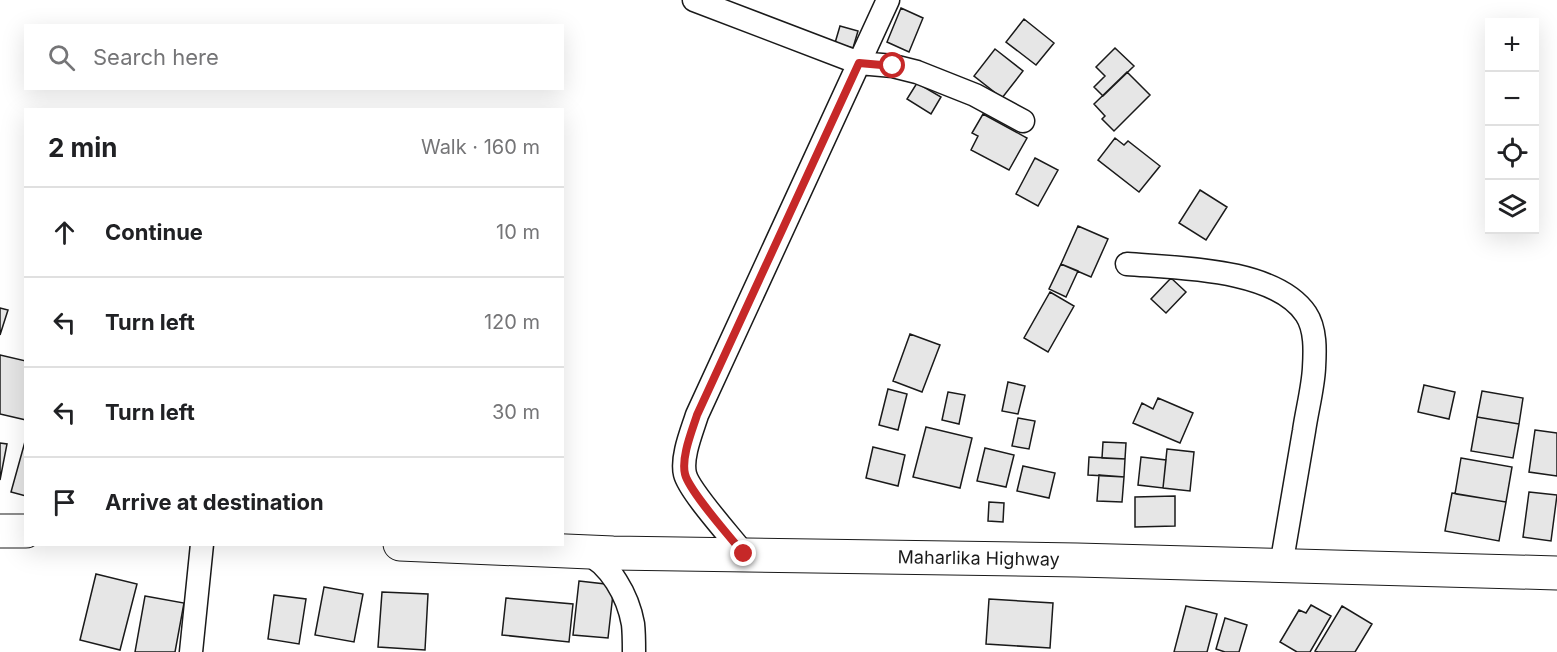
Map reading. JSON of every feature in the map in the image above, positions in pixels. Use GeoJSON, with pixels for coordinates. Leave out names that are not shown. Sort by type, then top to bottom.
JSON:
{"type":"FeatureCollection","features":[{"type":"Feature","properties":{"kind":"highway"},"geometry":{"type":"LineString","coordinates":[[0,531],[24,531]]}},
{"type":"Feature","properties":{"kind":"highway","name":"Maharlika Highway"},"geometry":{"type":"LineString","coordinates":[[450,546],[598,552],[1077,560],[1557,573]]}},
{"type":"Feature","properties":{"kind":"street"},"geometry":{"type":"LineString","coordinates":[[694,0],[859,63],[893,66],[917,72],[975,95],[1023,121]]}},
{"type":"Feature","properties":{"kind":"street"},"geometry":{"type":"LineString","coordinates":[[744,554],[698,496],[685,474],[687,448],[697,415],[888,0]]}},
{"type":"Feature","properties":{"kind":"street"},"geometry":{"type":"LineString","coordinates":[[1127,264],[1209,270],[1246,279],[1274,289],[1294,301],[1307,315],[1314,332],[1314,369],[1281,566]]}},
{"type":"Feature","properties":{"kind":"street"},"geometry":{"type":"LineString","coordinates":[[191,652],[202,546]]}},
{"type":"Feature","properties":{"kind":"street"},"geometry":{"type":"LineString","coordinates":[[598,552],[596,557],[624,595],[633,623],[634,652]]}},
{"type":"Feature","properties":{"kind":"building"},"geometry":{"type":"Polygon","coordinates":[[[901,8],[923,18],[909,52],[887,42],[901,8]]]}},
{"type":"Feature","properties":{"kind":"building"},"geometry":{"type":"Polygon","coordinates":[[[1024,19],[1054,43],[1036,65],[1006,42],[1024,19]]]}},
{"type":"Feature","properties":{"kind":"building"},"geometry":{"type":"Polygon","coordinates":[[[840,26],[858,31],[853,48],[835,43],[840,26]]]}},
{"type":"Feature","properties":{"kind":"building"},"geometry":{"type":"Polygon","coordinates":[[[1115,48],[1134,66],[1103,96],[1094,87],[1105,76],[1096,67],[1115,48]]]}},
{"type":"Feature","properties":{"kind":"building"},"geometry":{"type":"Polygon","coordinates":[[[995,49],[1023,71],[1002,98],[974,76],[995,49]]]}},
{"type":"Feature","properties":{"kind":"building"},"geometry":{"type":"Polygon","coordinates":[[[1127,72],[1150,95],[1114,131],[1102,119],[1105,116],[1094,104],[1127,72]]]}},
{"type":"Feature","properties":{"kind":"building"},"geometry":{"type":"Polygon","coordinates":[[[917,83],[941,97],[931,114],[907,99],[917,83]]]}},
{"type":"Feature","properties":{"kind":"building"},"geometry":{"type":"Polygon","coordinates":[[[983,114],[1027,138],[1009,170],[971,150],[978,136],[972,133],[983,114]]]}},
{"type":"Feature","properties":{"kind":"building"},"geometry":{"type":"Polygon","coordinates":[[[1115,138],[1124,145],[1128,141],[1160,166],[1139,192],[1098,160],[1115,138]]]}},
{"type":"Feature","properties":{"kind":"building"},"geometry":{"type":"Polygon","coordinates":[[[1035,158],[1058,170],[1038,206],[1016,194],[1035,158]]]}},
{"type":"Feature","properties":{"kind":"building"},"geometry":{"type":"Polygon","coordinates":[[[1200,190],[1227,207],[1206,240],[1179,223],[1200,190]]]}},
{"type":"Feature","properties":{"kind":"building"},"geometry":{"type":"Polygon","coordinates":[[[1078,226],[1108,239],[1091,277],[1061,264],[1078,226]]]}},
{"type":"Feature","properties":{"kind":"building"},"geometry":{"type":"Polygon","coordinates":[[[1061,264],[1078,271],[1066,297],[1049,289],[1061,264]]]}},
{"type":"Feature","properties":{"kind":"building"},"geometry":{"type":"Polygon","coordinates":[[[1171,278],[1186,292],[1166,313],[1151,299],[1171,278]]]}},
{"type":"Feature","properties":{"kind":"building"},"geometry":{"type":"Polygon","coordinates":[[[1050,292],[1074,306],[1048,352],[1024,338],[1050,292]]]}},
{"type":"Feature","properties":{"kind":"building"},"geometry":{"type":"Polygon","coordinates":[[[0,308],[8,310],[0,335],[0,308]]]}},
{"type":"Feature","properties":{"kind":"building"},"geometry":{"type":"Polygon","coordinates":[[[910,334],[940,345],[922,392],[893,381],[910,334]]]}},
{"type":"Feature","properties":{"kind":"building"},"geometry":{"type":"Polygon","coordinates":[[[0,355],[24,361],[24,420],[0,414],[0,355]]]}},
{"type":"Feature","properties":{"kind":"building"},"geometry":{"type":"Polygon","coordinates":[[[1008,382],[1025,386],[1018,414],[1002,411],[1008,382]]]}},
{"type":"Feature","properties":{"kind":"building"},"geometry":{"type":"Polygon","coordinates":[[[1424,385],[1455,392],[1449,419],[1418,412],[1424,385]]]}},
{"type":"Feature","properties":{"kind":"building"},"geometry":{"type":"Polygon","coordinates":[[[888,389],[907,394],[898,430],[879,425],[888,389]]]}},
{"type":"Feature","properties":{"kind":"building"},"geometry":{"type":"Polygon","coordinates":[[[1482,391],[1523,398],[1519,424],[1477,417],[1482,391]]]}},
{"type":"Feature","properties":{"kind":"building"},"geometry":{"type":"Polygon","coordinates":[[[948,392],[965,395],[959,424],[942,420],[948,392]]]}},
{"type":"Feature","properties":{"kind":"building"},"geometry":{"type":"Polygon","coordinates":[[[1158,398],[1193,413],[1180,443],[1133,423],[1142,403],[1153,409],[1158,398]]]}},
{"type":"Feature","properties":{"kind":"building"},"geometry":{"type":"Polygon","coordinates":[[[1477,417],[1519,424],[1513,458],[1471,451],[1477,417]]]}},
{"type":"Feature","properties":{"kind":"building"},"geometry":{"type":"Polygon","coordinates":[[[1018,418],[1035,421],[1029,449],[1012,446],[1018,418]]]}},
{"type":"Feature","properties":{"kind":"building"},"geometry":{"type":"Polygon","coordinates":[[[926,427],[972,438],[960,488],[913,477],[926,427]]]}},
{"type":"Feature","properties":{"kind":"building"},"geometry":{"type":"Polygon","coordinates":[[[1535,430],[1557,433],[1557,476],[1529,472],[1535,430]]]}},
{"type":"Feature","properties":{"kind":"building"},"geometry":{"type":"Polygon","coordinates":[[[1103,442],[1126,443],[1125,459],[1102,458],[1103,442]]]}},
{"type":"Feature","properties":{"kind":"building"},"geometry":{"type":"Polygon","coordinates":[[[0,443],[7,444],[0,480],[0,443]]]}},
{"type":"Feature","properties":{"kind":"building"},"geometry":{"type":"Polygon","coordinates":[[[24,445],[24,495],[11,492],[24,445]]]}},
{"type":"Feature","properties":{"kind":"building"},"geometry":{"type":"Polygon","coordinates":[[[873,447],[905,455],[898,486],[866,478],[873,447]]]}},
{"type":"Feature","properties":{"kind":"building"},"geometry":{"type":"Polygon","coordinates":[[[985,448],[1014,455],[1006,487],[977,481],[985,448]]]}},
{"type":"Feature","properties":{"kind":"building"},"geometry":{"type":"Polygon","coordinates":[[[1167,449],[1194,452],[1190,491],[1163,488],[1167,449]]]}},
{"type":"Feature","properties":{"kind":"building"},"geometry":{"type":"Polygon","coordinates":[[[1089,457],[1125,459],[1124,477],[1088,475],[1089,457]]]}},
{"type":"Feature","properties":{"kind":"building"},"geometry":{"type":"Polygon","coordinates":[[[1141,457],[1166,460],[1163,488],[1138,485],[1141,457]]]}},
{"type":"Feature","properties":{"kind":"building"},"geometry":{"type":"Polygon","coordinates":[[[1461,458],[1512,467],[1506,502],[1455,494],[1461,458]]]}},
{"type":"Feature","properties":{"kind":"building"},"geometry":{"type":"Polygon","coordinates":[[[1023,466],[1055,473],[1049,498],[1017,491],[1023,466]]]}},
{"type":"Feature","properties":{"kind":"building"},"geometry":{"type":"Polygon","coordinates":[[[1099,475],[1124,477],[1122,502],[1097,501],[1099,475]]]}},
{"type":"Feature","properties":{"kind":"building"},"geometry":{"type":"Polygon","coordinates":[[[1529,492],[1557,495],[1551,541],[1523,537],[1529,492]]]}},
{"type":"Feature","properties":{"kind":"building"},"geometry":{"type":"Polygon","coordinates":[[[1452,493],[1506,502],[1499,541],[1445,531],[1452,493]]]}},
{"type":"Feature","properties":{"kind":"building"},"geometry":{"type":"Polygon","coordinates":[[[1175,496],[1175,526],[1135,527],[1135,497],[1175,496]]]}},
{"type":"Feature","properties":{"kind":"building"},"geometry":{"type":"Polygon","coordinates":[[[989,502],[1004,503],[1003,522],[988,521],[989,502]]]}},
{"type":"Feature","properties":{"kind":"building"},"geometry":{"type":"Polygon","coordinates":[[[96,574],[137,584],[120,650],[80,640],[96,574]]]}},
{"type":"Feature","properties":{"kind":"building"},"geometry":{"type":"Polygon","coordinates":[[[579,581],[614,585],[608,638],[573,635],[579,581]]]}},
{"type":"Feature","properties":{"kind":"building"},"geometry":{"type":"Polygon","coordinates":[[[324,587],[363,594],[354,642],[315,635],[324,587]]]}},
{"type":"Feature","properties":{"kind":"building"},"geometry":{"type":"Polygon","coordinates":[[[382,592],[428,594],[425,650],[378,647],[382,592]]]}},
{"type":"Feature","properties":{"kind":"building"},"geometry":{"type":"Polygon","coordinates":[[[274,595],[306,599],[299,644],[268,639],[274,595]]]}},
{"type":"Feature","properties":{"kind":"building"},"geometry":{"type":"Polygon","coordinates":[[[145,596],[184,603],[175,652],[135,652],[145,596]]]}},
{"type":"Feature","properties":{"kind":"building"},"geometry":{"type":"Polygon","coordinates":[[[506,598],[573,604],[569,642],[502,635],[506,598]]]}},
{"type":"Feature","properties":{"kind":"building"},"geometry":{"type":"Polygon","coordinates":[[[989,599],[1053,603],[1050,648],[986,644],[989,599]]]}},
{"type":"Feature","properties":{"kind":"building"},"geometry":{"type":"Polygon","coordinates":[[[1311,605],[1331,616],[1310,652],[1297,652],[1280,642],[1299,610],[1306,613],[1311,605]]]}},
{"type":"Feature","properties":{"kind":"building"},"geometry":{"type":"Polygon","coordinates":[[[1186,606],[1217,614],[1207,652],[1174,652],[1186,606]]]}},
{"type":"Feature","properties":{"kind":"building"},"geometry":{"type":"Polygon","coordinates":[[[1342,606],[1372,624],[1355,652],[1315,651],[1342,606]]]}},
{"type":"Feature","properties":{"kind":"building"},"geometry":{"type":"Polygon","coordinates":[[[1225,618],[1247,625],[1239,652],[1225,652],[1216,649],[1225,618]]]}},
{"type":"Feature","properties":{"kind":"route"},"geometry":{"type":"LineString","coordinates":[[744,554],[698,496],[685,474],[687,448],[697,415],[859,63],[893,66]]}}]}
